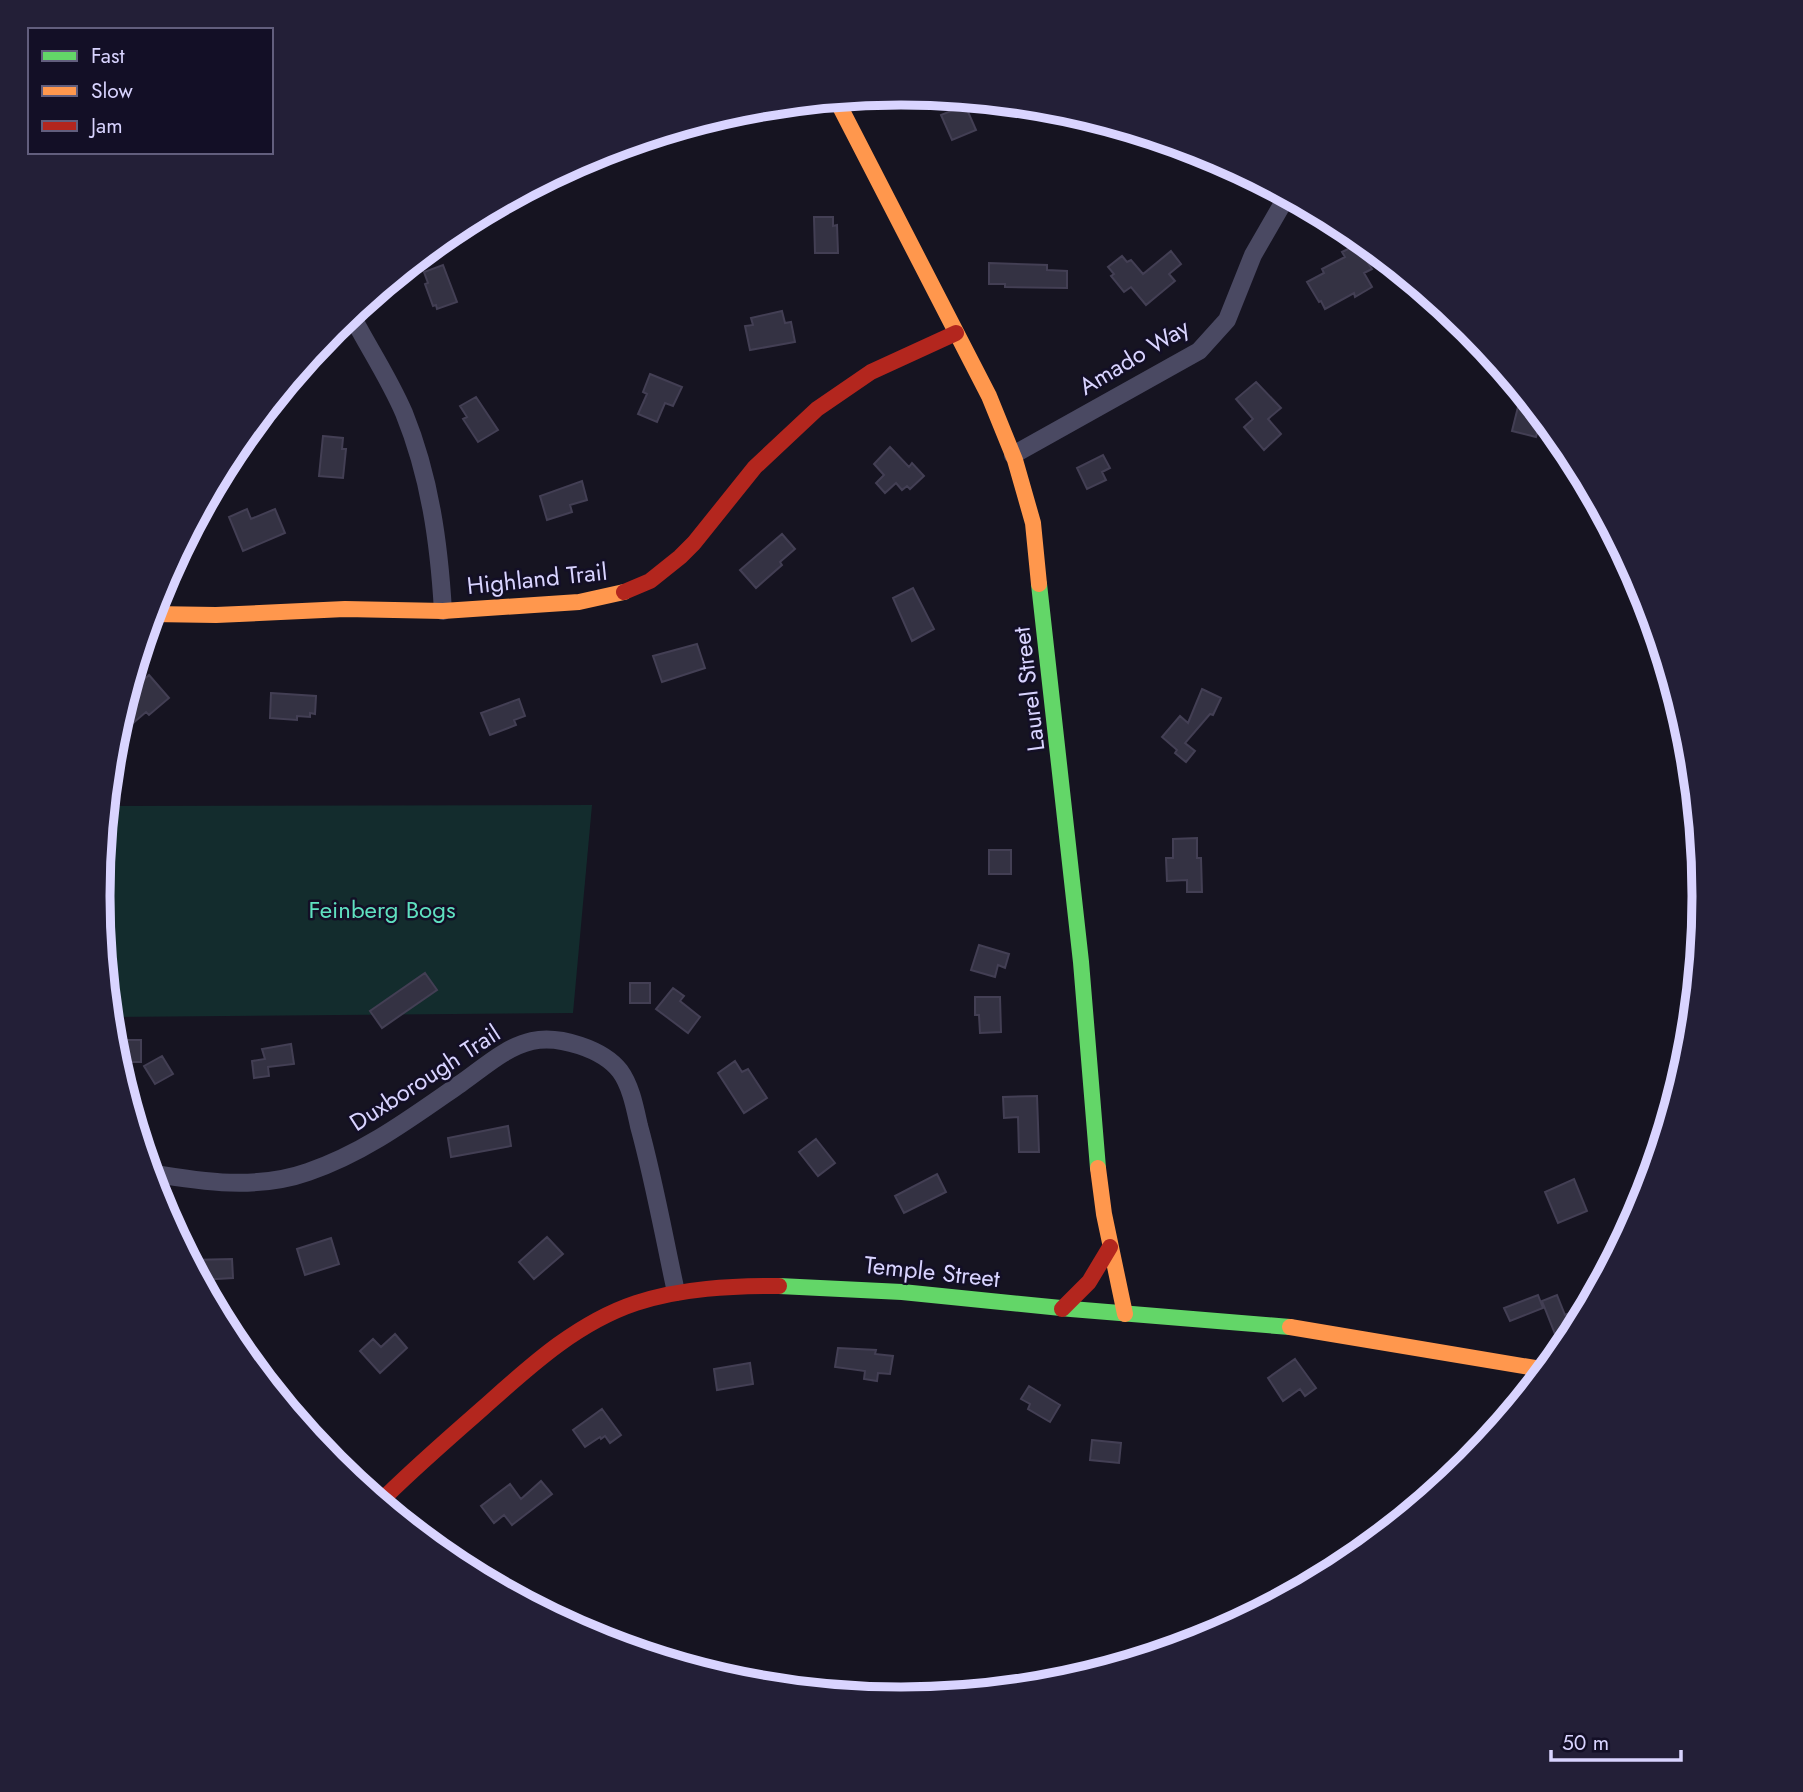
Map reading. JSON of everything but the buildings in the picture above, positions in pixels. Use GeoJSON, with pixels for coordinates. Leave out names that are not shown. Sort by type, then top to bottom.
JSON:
{"type":"FeatureCollection","features":[{"type":"Feature","properties":{"kind":"main road","name":"Laurel Street"},"geometry":{"type":"LineString","coordinates":[[841,108],[989,396],[1025,491],[1037,552],[1050,693],[1059,754],[1081,962],[1098,1167],[1125,1314]]}},
{"type":"Feature","properties":{"kind":"main road","name":"Highland Trail"},"geometry":{"type":"LineString","coordinates":[[163,614],[216,615],[345,609],[443,611],[579,602],[619,594],[650,581],[666,570],[694,543],[754,467],[817,409],[871,372],[956,333]]}},
{"type":"Feature","properties":{"kind":"main road"},"geometry":{"type":"LineString","coordinates":[[1062,1309],[1089,1282],[1111,1247]]}},
{"type":"Feature","properties":{"kind":"main road","name":"Temple Street"},"geometry":{"type":"LineString","coordinates":[[386,1496],[421,1462],[551,1349],[594,1321],[617,1310],[676,1292],[739,1286],[839,1286],[897,1290],[1062,1309],[1305,1329],[1536,1368]]}},
{"type":"Feature","properties":{"kind":"street","name":"Amado Way"},"geometry":{"type":"LineString","coordinates":[[1013,456],[1199,351],[1227,320],[1252,255],[1282,203]]}},
{"type":"Feature","properties":{"kind":"street"},"geometry":{"type":"LineString","coordinates":[[356,323],[388,379],[418,452],[437,534],[443,611]]}},
{"type":"Feature","properties":{"kind":"street","name":"Duxborough Trail"},"geometry":{"type":"LineString","coordinates":[[161,1174],[245,1183],[269,1182],[298,1175],[352,1154],[422,1111],[510,1049],[533,1041],[567,1043],[590,1050],[606,1059],[619,1070],[627,1084],[644,1144],[676,1292]]}},
{"type":"Feature","properties":{"kind":"green space","name":"Feinberg Bogs"},"geometry":{"type":"Polygon","coordinates":[[[592,805],[573,1013],[120,1017],[112,948],[110,896],[116,806],[592,805]]]}},
{"type":"Feature","properties":{"kind":"traffic: fast"},"geometry":{"type":"LineString","coordinates":[[1039,584],[1081,962],[1098,1168]]}},
{"type":"Feature","properties":{"kind":"traffic: fast"},"geometry":{"type":"LineString","coordinates":[[779,1286],[902,1292],[1290,1327]]}},
{"type":"Feature","properties":{"kind":"traffic: slow"},"geometry":{"type":"LineString","coordinates":[[841,108],[989,396],[1015,460],[1033,523],[1039,584]]}},
{"type":"Feature","properties":{"kind":"traffic: slow"},"geometry":{"type":"LineString","coordinates":[[163,614],[216,615],[345,609],[443,611],[579,602],[624,592]]}},
{"type":"Feature","properties":{"kind":"traffic: slow"},"geometry":{"type":"LineString","coordinates":[[1098,1168],[1104,1214],[1125,1314]]}},
{"type":"Feature","properties":{"kind":"traffic: slow"},"geometry":{"type":"LineString","coordinates":[[1290,1327],[1536,1368]]}},
{"type":"Feature","properties":{"kind":"traffic: jam"},"geometry":{"type":"LineString","coordinates":[[624,592],[650,581],[680,557],[755,467],[817,409],[871,372],[956,333]]}},
{"type":"Feature","properties":{"kind":"traffic: jam"},"geometry":{"type":"LineString","coordinates":[[1062,1309],[1089,1282],[1110,1247]]}},
{"type":"Feature","properties":{"kind":"traffic: jam"},"geometry":{"type":"LineString","coordinates":[[386,1496],[518,1377],[573,1334],[593,1322],[636,1303],[671,1294],[725,1287],[779,1286]]}}]}
